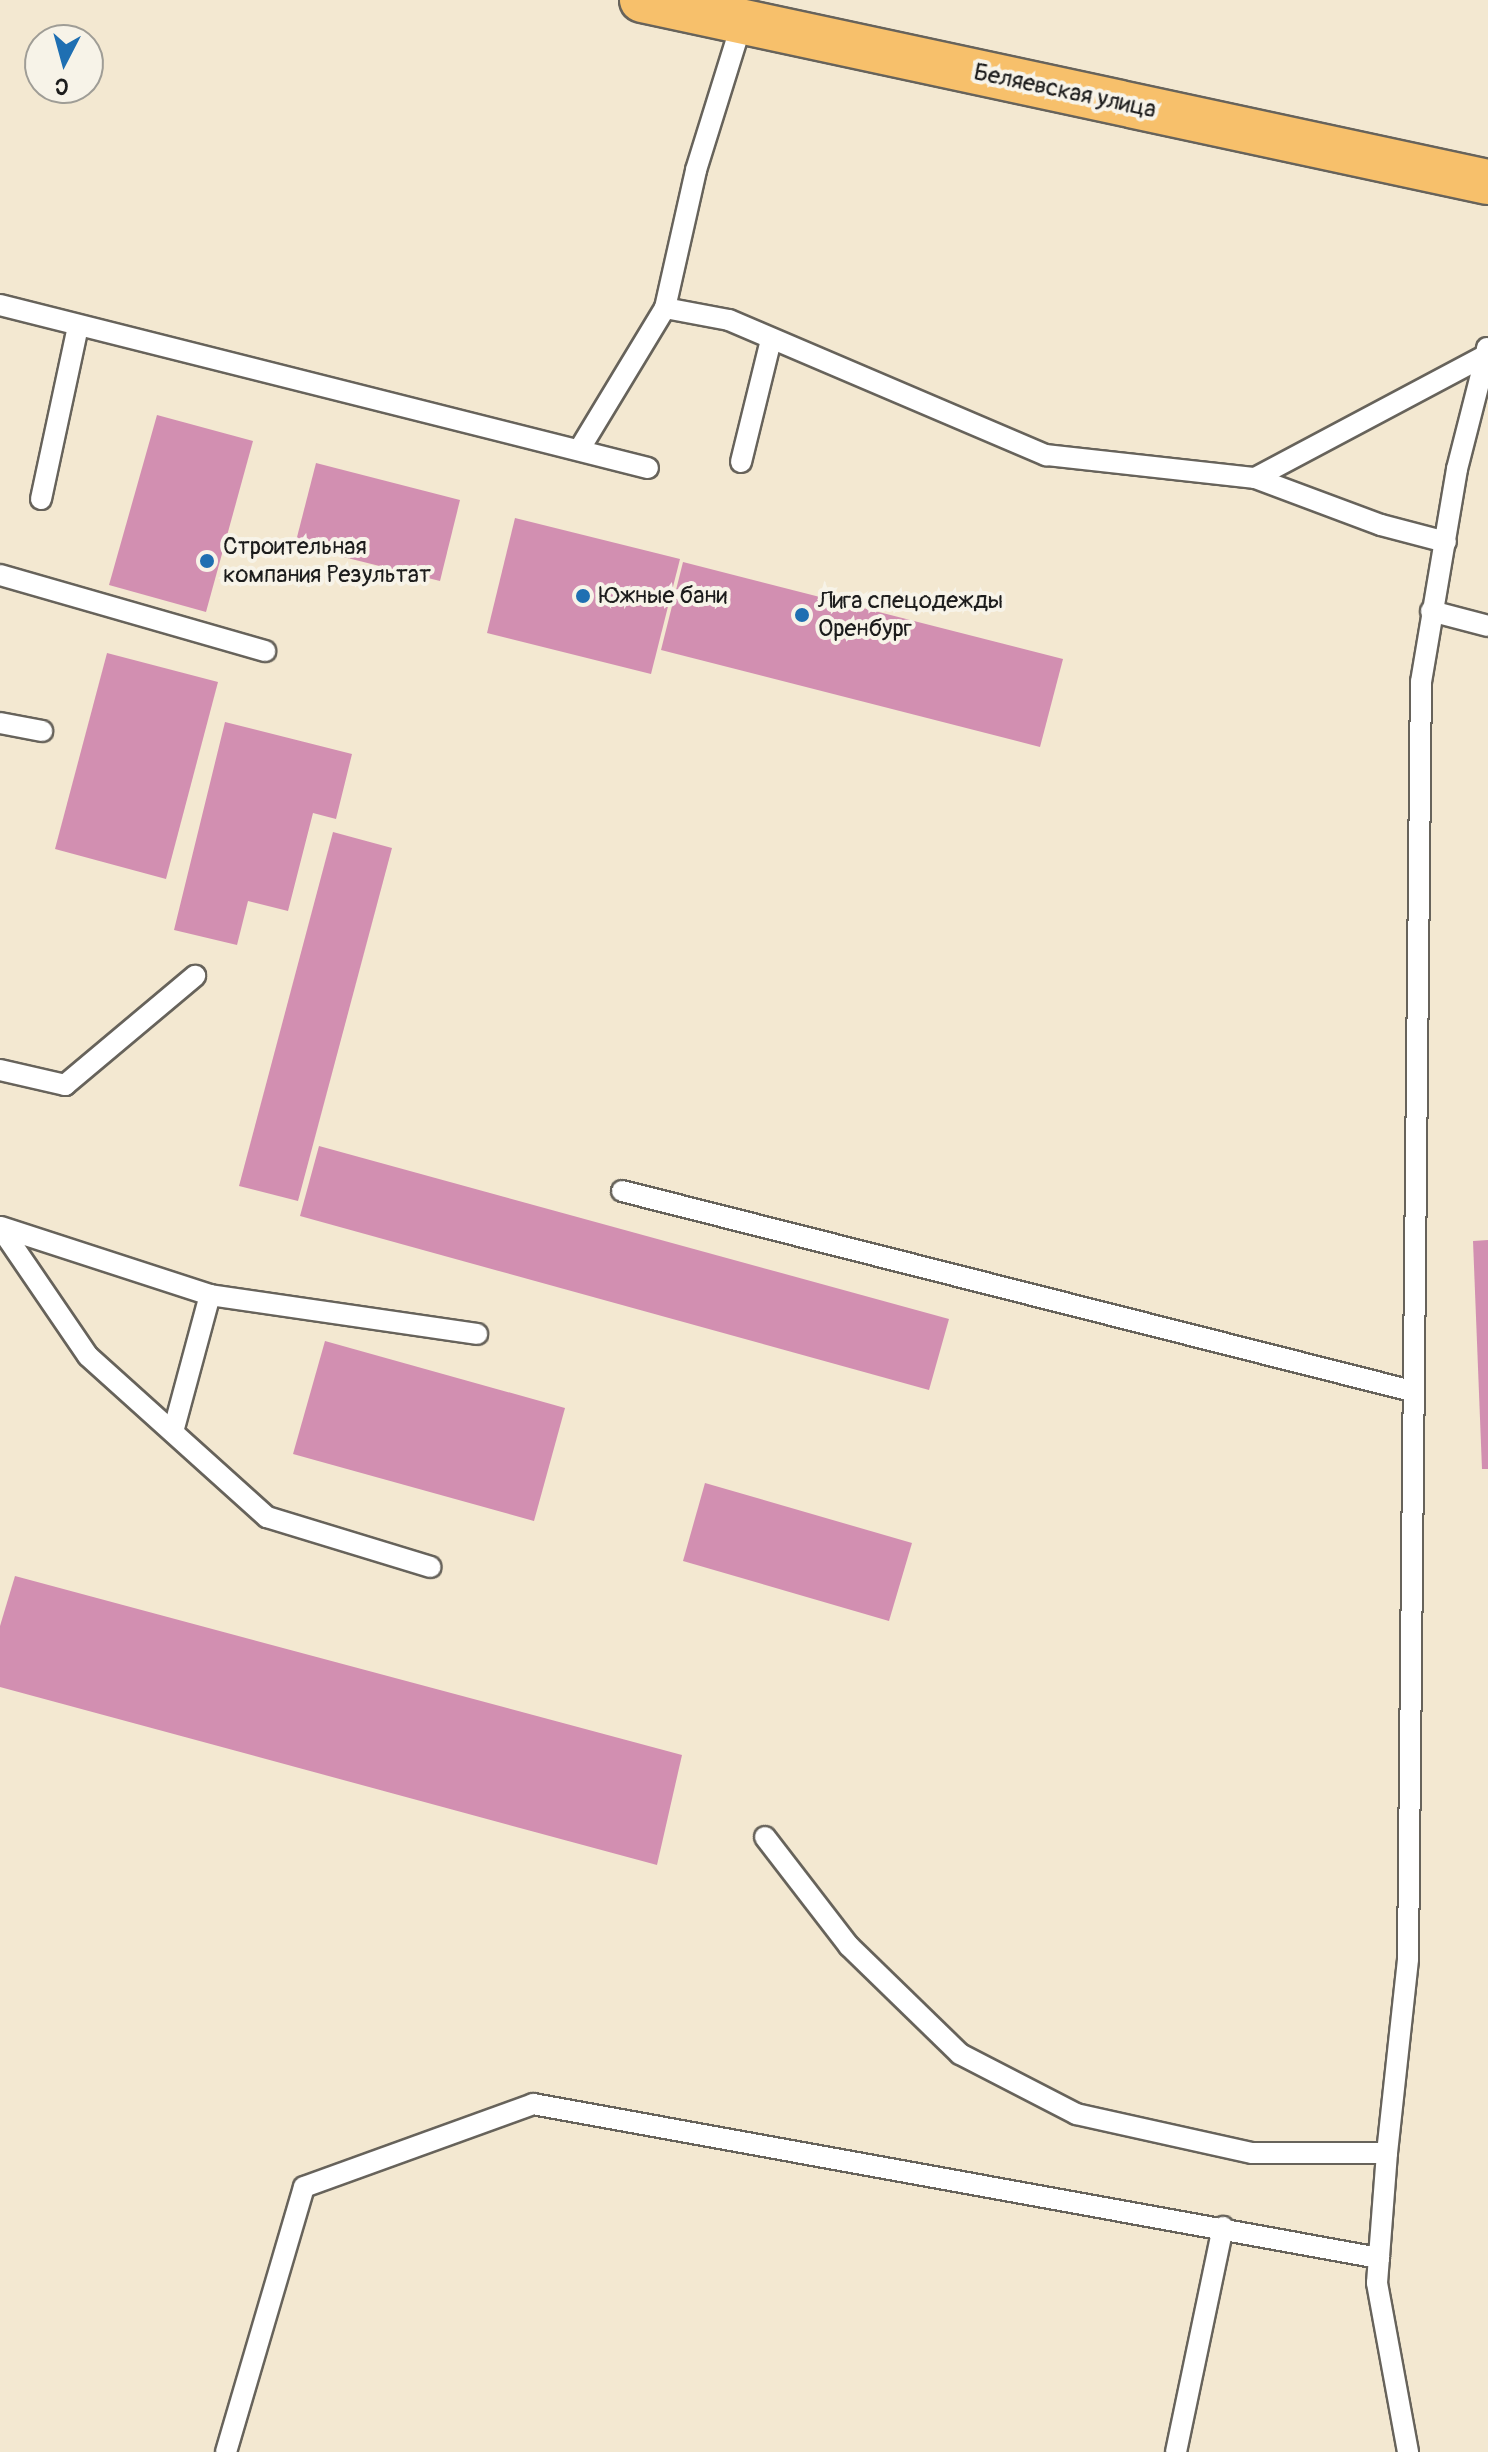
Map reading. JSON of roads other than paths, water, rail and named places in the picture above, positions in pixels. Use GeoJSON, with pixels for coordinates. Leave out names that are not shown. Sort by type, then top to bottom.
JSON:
{"type":"FeatureCollection","features":[{"type":"Feature","properties":{"kind":"main road","name":"Беляевская улица"},"geometry":{"type":"LineString","coordinates":[[642,0],[1488,182]]}},
{"type":"Feature","properties":{"kind":"lane"},"geometry":{"type":"LineString","coordinates":[[579,450],[665,308],[696,170],[742,22]]}},
{"type":"Feature","properties":{"kind":"lane"},"geometry":{"type":"LineString","coordinates":[[0,305],[648,468]]}},
{"type":"Feature","properties":{"kind":"lane"},"geometry":{"type":"LineString","coordinates":[[665,308],[729,320],[1046,455],[1255,478],[1381,525],[1446,542]]}},
{"type":"Feature","properties":{"kind":"lane"},"geometry":{"type":"LineString","coordinates":[[41,499],[78,326]]}},
{"type":"Feature","properties":{"kind":"lane"},"geometry":{"type":"LineString","coordinates":[[741,462],[771,340]]}},
{"type":"Feature","properties":{"kind":"lane"},"geometry":{"type":"LineString","coordinates":[[1255,478],[1487,350]]}},
{"type":"Feature","properties":{"kind":"lane"},"geometry":{"type":"LineString","coordinates":[[1408,2452],[1377,2283],[1387,2153],[1408,1959],[1421,697],[1431,611],[1457,469],[1487,350]]}},
{"type":"Feature","properties":{"kind":"lane"},"geometry":{"type":"LineString","coordinates":[[0,575],[265,651]]}},
{"type":"Feature","properties":{"kind":"lane"},"geometry":{"type":"LineString","coordinates":[[1431,611],[1488,626]]}},
{"type":"Feature","properties":{"kind":"lane"},"geometry":{"type":"LineString","coordinates":[[0,723],[42,731]]}},
{"type":"Feature","properties":{"kind":"lane"},"geometry":{"type":"LineString","coordinates":[[0,1070],[65,1085],[195,976]]}},
{"type":"Feature","properties":{"kind":"lane"},"geometry":{"type":"LineString","coordinates":[[622,1191],[1412,1391]]}},
{"type":"Feature","properties":{"kind":"lane"},"geometry":{"type":"LineString","coordinates":[[0,1227],[210,1295],[477,1334]]}},
{"type":"Feature","properties":{"kind":"lane"},"geometry":{"type":"LineString","coordinates":[[0,1227],[88,1356],[267,1517],[431,1567]]}},
{"type":"Feature","properties":{"kind":"lane"},"geometry":{"type":"LineString","coordinates":[[173,1432],[210,1295]]}},
{"type":"Feature","properties":{"kind":"lane"},"geometry":{"type":"LineString","coordinates":[[765,1837],[849,1946],[960,2054],[1076,2114],[1252,2153],[1387,2153]]}},
{"type":"Feature","properties":{"kind":"lane"},"geometry":{"type":"LineString","coordinates":[[226,2452],[304,2187],[533,2104],[1223,2227],[1379,2258]]}},
{"type":"Feature","properties":{"kind":"lane"},"geometry":{"type":"LineString","coordinates":[[1176,2452],[1223,2227]]}},
{"type":"Feature","properties":{"kind":"place","name":"Строительная компания Результат"},"geometry":{"type":"Point","coordinates":[207,561]}},
{"type":"Feature","properties":{"kind":"place","name":"Южные бани"},"geometry":{"type":"Point","coordinates":[583,596]}},
{"type":"Feature","properties":{"kind":"place","name":"Лига спецодежды Оренбург"},"geometry":{"type":"Point","coordinates":[802,615]}}]}
